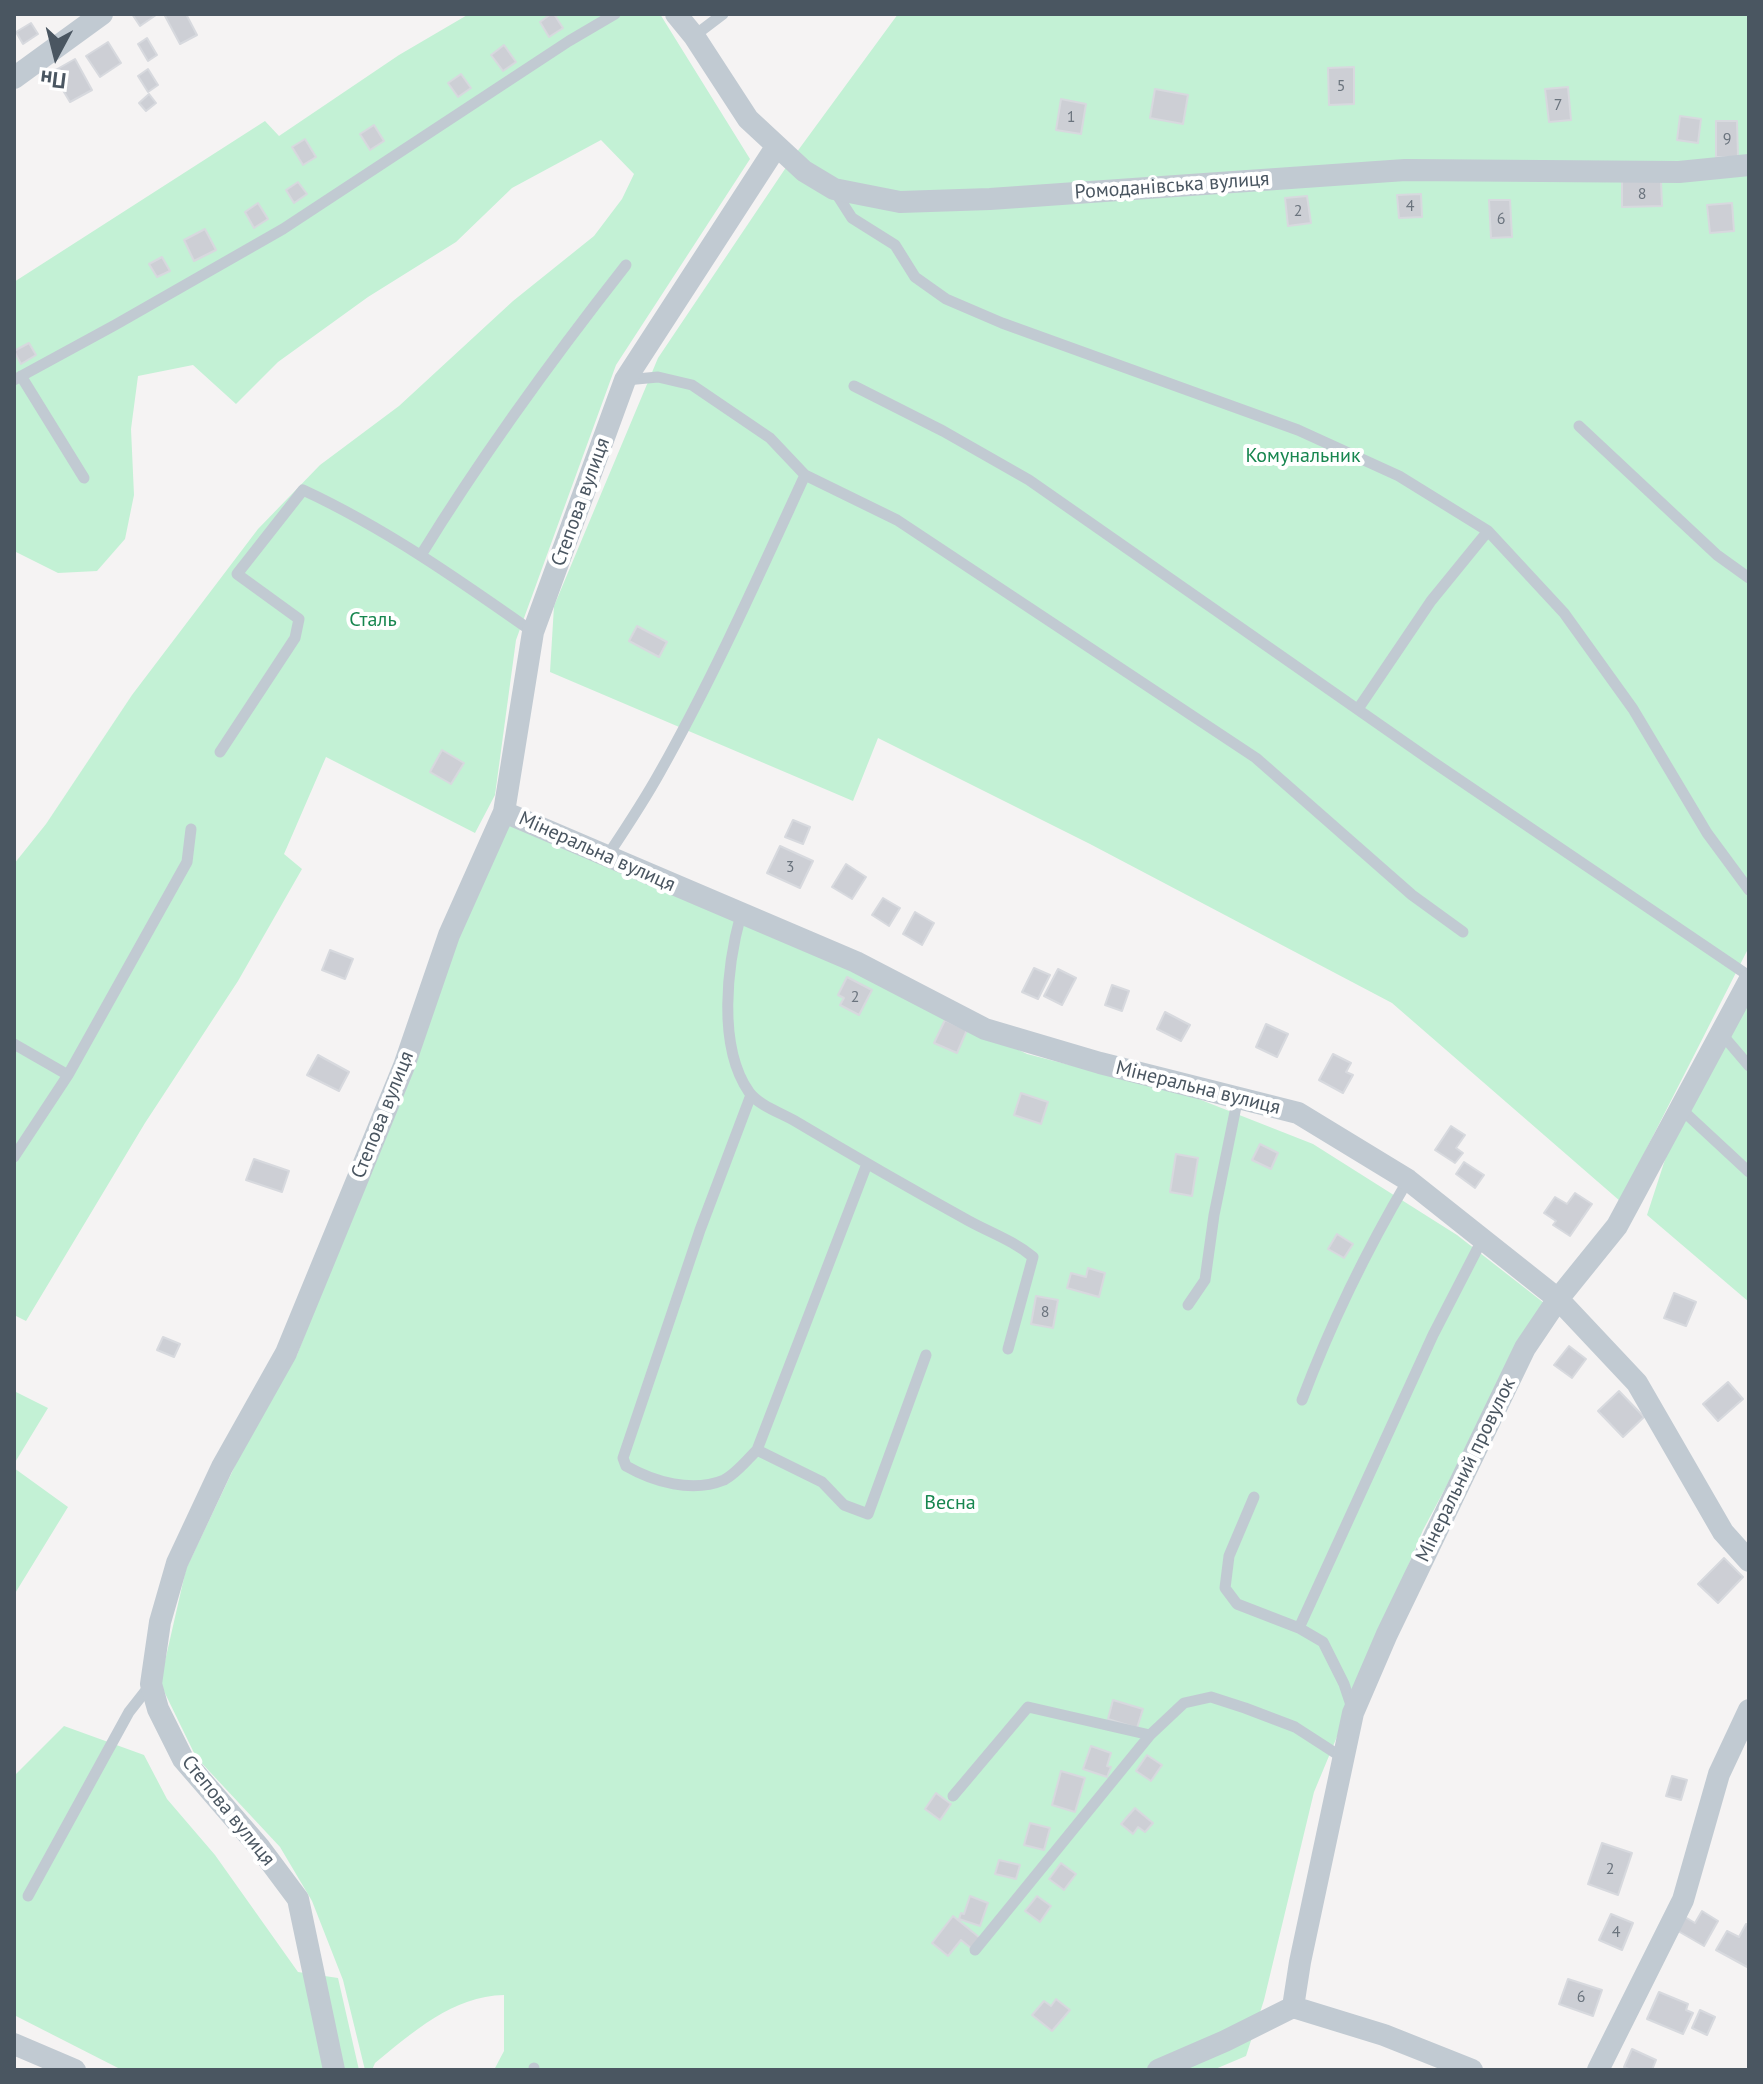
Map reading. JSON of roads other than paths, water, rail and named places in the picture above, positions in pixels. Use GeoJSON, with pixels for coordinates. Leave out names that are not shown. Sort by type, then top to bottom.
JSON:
{"type":"FeatureCollection","features":[{"type":"Feature","properties":{"kind":"street"},"geometry":{"type":"LineString","coordinates":[[14,78],[102,14]]}},
{"type":"Feature","properties":{"kind":"street","name":"Ромоданівська вулиця"},"geometry":{"type":"LineString","coordinates":[[676,14],[694,36],[748,119],[804,171],[834,189],[900,202],[990,199],[1405,170],[1679,172],[1749,165]]}},
{"type":"Feature","properties":{"kind":"street","name":"Степова вулиця"},"geometry":{"type":"LineString","coordinates":[[334,2070],[298,1899],[260,1848],[183,1759],[158,1709],[151,1684],[160,1622],[177,1563],[222,1467],[286,1353],[404,1066],[449,935],[504,812],[533,632],[625,380],[776,147]]}},
{"type":"Feature","properties":{"kind":"street","name":"Мінеральна вулиця"},"geometry":{"type":"LineString","coordinates":[[504,812],[856,962],[985,1029],[1100,1063],[1298,1113],[1408,1180],[1558,1299],[1637,1383],[1723,1532],[1749,1561]]}},
{"type":"Feature","properties":{"kind":"street","name":"Мінеральний провулок"},"geometry":{"type":"LineString","coordinates":[[1293,2007],[1353,1713],[1393,1620],[1525,1348],[1558,1299],[1617,1226],[1749,978]]}},
{"type":"Feature","properties":{"kind":"street"},"geometry":{"type":"LineString","coordinates":[[1598,2070],[1683,1900],[1719,1774],[1749,1710]]}},
{"type":"Feature","properties":{"kind":"street"},"geometry":{"type":"LineString","coordinates":[[1158,2070],[1293,2007],[1384,2035],[1472,2070]]}},
{"type":"Feature","properties":{"kind":"street"},"geometry":{"type":"LineString","coordinates":[[14,2044],[75,2070]]}},
{"type":"Feature","properties":{"kind":"lane"},"geometry":{"type":"LineString","coordinates":[[84,478],[17,378],[283,229],[615,14]]}},
{"type":"Feature","properties":{"kind":"lane"},"geometry":{"type":"LineString","coordinates":[[694,36],[723,14]]}},
{"type":"Feature","properties":{"kind":"lane"},"geometry":{"type":"LineString","coordinates":[[834,189],[852,218],[895,245],[915,277],[946,299],[1002,323],[1298,430],[1399,476],[1488,531],[1573,625],[1633,709],[1707,833],[1749,890]]}},
{"type":"Feature","properties":{"kind":"lane"},"geometry":{"type":"LineString","coordinates":[[421,555],[465,483],[626,265]]}},
{"type":"Feature","properties":{"kind":"lane"},"geometry":{"type":"LineString","coordinates":[[625,380],[658,377],[692,385],[770,438],[805,475],[897,520],[1256,758],[1412,895],[1463,932]]}},
{"type":"Feature","properties":{"kind":"lane"},"geometry":{"type":"LineString","coordinates":[[854,386],[943,431],[1029,480],[1749,978]]}},
{"type":"Feature","properties":{"kind":"lane"},"geometry":{"type":"LineString","coordinates":[[1579,426],[1717,555],[1749,578]]}},
{"type":"Feature","properties":{"kind":"lane"},"geometry":{"type":"LineString","coordinates":[[608,855],[660,773],[698,700],[805,475]]}},
{"type":"Feature","properties":{"kind":"lane"},"geometry":{"type":"LineString","coordinates":[[220,752],[295,638],[299,619],[237,574],[303,490],[421,555],[533,632]]}},
{"type":"Feature","properties":{"kind":"lane"},"geometry":{"type":"LineString","coordinates":[[1358,709],[1431,601],[1488,531]]}},
{"type":"Feature","properties":{"kind":"lane"},"geometry":{"type":"LineString","coordinates":[[14,1157],[68,1075],[187,862],[191,829]]}},
{"type":"Feature","properties":{"kind":"lane"},"geometry":{"type":"LineString","coordinates":[[741,914],[731,949],[727,990],[733,1061],[751,1095],[867,1164],[1020,1246],[1033,1257],[1008,1349]]}},
{"type":"Feature","properties":{"kind":"lane"},"geometry":{"type":"LineString","coordinates":[[1720,1031],[1749,1066]]}},
{"type":"Feature","properties":{"kind":"lane"},"geometry":{"type":"LineString","coordinates":[[14,1044],[68,1075]]}},
{"type":"Feature","properties":{"kind":"lane"},"geometry":{"type":"LineString","coordinates":[[751,1095],[700,1230],[623,1458],[626,1466],[636,1472],[671,1485],[724,1480],[757,1450],[867,1164]]}},
{"type":"Feature","properties":{"kind":"lane"},"geometry":{"type":"LineString","coordinates":[[1188,1305],[1205,1280],[1226,1148],[1238,1097]]}},
{"type":"Feature","properties":{"kind":"lane"},"geometry":{"type":"LineString","coordinates":[[1680,1108],[1749,1172]]}},
{"type":"Feature","properties":{"kind":"lane"},"geometry":{"type":"LineString","coordinates":[[1302,1400],[1324,1340],[1370,1245],[1408,1180]]}},
{"type":"Feature","properties":{"kind":"lane"},"geometry":{"type":"LineString","coordinates":[[1299,1628],[1433,1335],[1483,1238]]}},
{"type":"Feature","properties":{"kind":"lane"},"geometry":{"type":"LineString","coordinates":[[757,1450],[822,1482],[844,1505],[868,1514],[926,1355]]}},
{"type":"Feature","properties":{"kind":"lane"},"geometry":{"type":"LineString","coordinates":[[1254,1497],[1229,1556],[1225,1588],[1237,1604],[1299,1628],[1323,1642],[1344,1684],[1353,1713]]}},
{"type":"Feature","properties":{"kind":"lane"},"geometry":{"type":"LineString","coordinates":[[28,1896],[129,1712],[151,1684]]}},
{"type":"Feature","properties":{"kind":"lane"},"geometry":{"type":"LineString","coordinates":[[975,1950],[1150,1735],[1184,1703],[1211,1697],[1295,1727],[1343,1758]]}},
{"type":"Feature","properties":{"kind":"lane"},"geometry":{"type":"LineString","coordinates":[[953,1796],[1028,1707],[1150,1735]]}},
{"type":"Feature","properties":{"kind":"park label","name":"Комунальник"},"geometry":{"type":"Point","coordinates":[1303,456]}},
{"type":"Feature","properties":{"kind":"park label","name":"Сталь"},"geometry":{"type":"Point","coordinates":[373,620]}},
{"type":"Feature","properties":{"kind":"park label","name":"Весна"},"geometry":{"type":"Point","coordinates":[950,1503]}}]}
